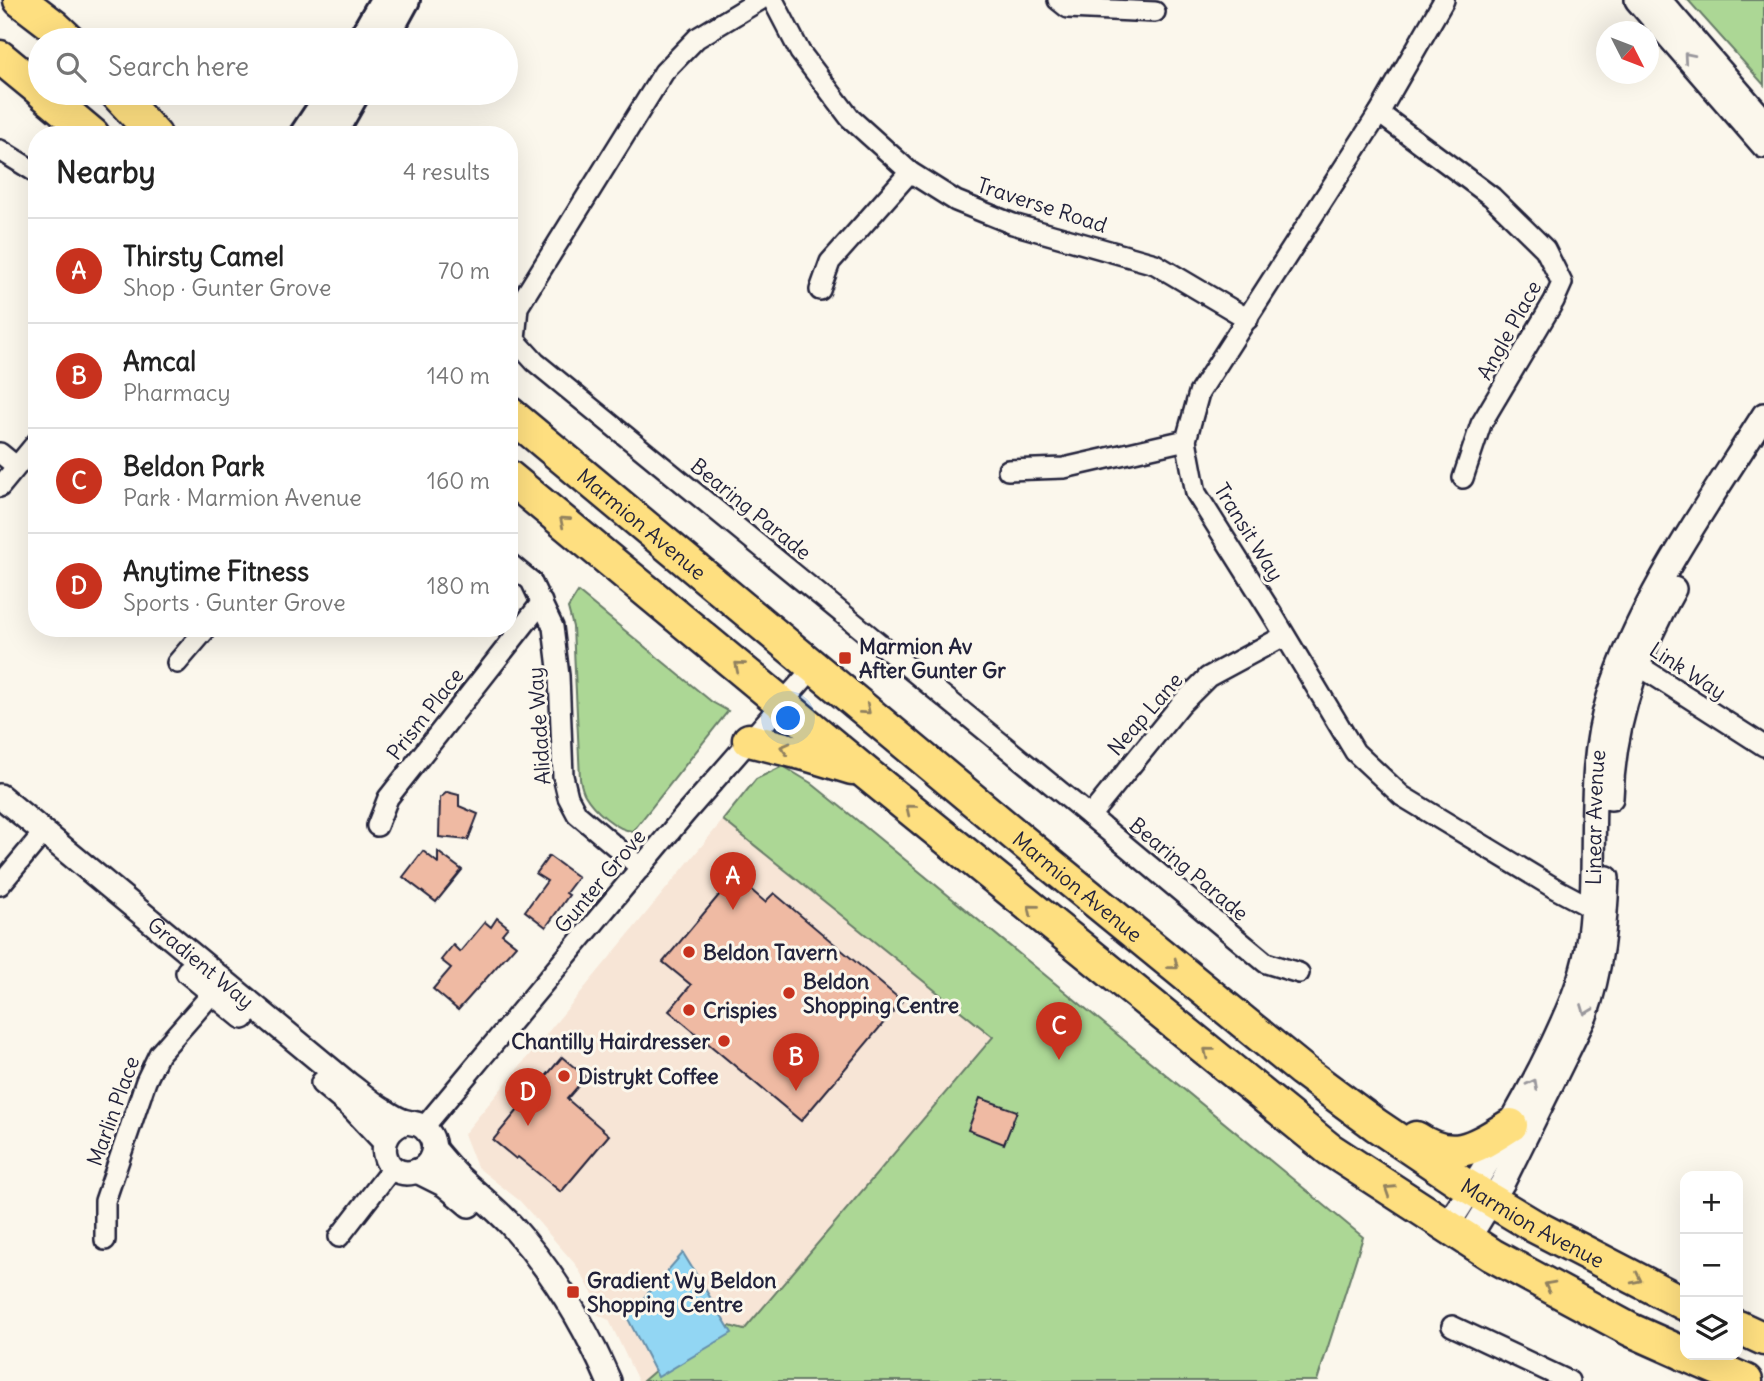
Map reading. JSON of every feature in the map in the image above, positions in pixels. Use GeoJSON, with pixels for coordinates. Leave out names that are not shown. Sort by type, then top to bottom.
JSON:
{"type":"FeatureCollection","features":[{"type":"Feature","properties":{"kind":"highway"},"geometry":{"type":"LineString","coordinates":[[20,0],[56,28]]}},
{"type":"Feature","properties":{"kind":"highway"},"geometry":{"type":"LineString","coordinates":[[0,57],[28,80]]}},
{"type":"Feature","properties":{"kind":"highway"},"geometry":{"type":"LineString","coordinates":[[57,105],[82,126]]}},
{"type":"Feature","properties":{"kind":"highway"},"geometry":{"type":"LineString","coordinates":[[127,105],[147,126]]}},
{"type":"Feature","properties":{"kind":"highway","name":"Marmion Avenue"},"geometry":{"type":"LineString","coordinates":[[518,420],[1302,1070],[1376,1125],[1481,1195],[1594,1258],[1680,1301]]}},
{"type":"Feature","properties":{"kind":"highway"},"geometry":{"type":"LineString","coordinates":[[518,484],[866,773],[1329,1149],[1492,1255],[1631,1330],[1680,1352]]}},
{"type":"Feature","properties":{"kind":"highway"},"geometry":{"type":"LineString","coordinates":[[749,740],[866,773]]}},
{"type":"Feature","properties":{"kind":"highway"},"geometry":{"type":"LineString","coordinates":[[1302,1070],[1319,1070],[1421,1141],[1441,1150],[1467,1151],[1511,1125]]}},
{"type":"Feature","properties":{"kind":"highway"},"geometry":{"type":"LineString","coordinates":[[1743,1330],[1764,1339]]}},
{"type":"Feature","properties":{"kind":"highway"},"geometry":{"type":"LineString","coordinates":[[1698,1360],[1746,1381]]}},
{"type":"Feature","properties":{"kind":"main road"},"geometry":{"type":"LineString","coordinates":[[368,28],[384,0]]}},
{"type":"Feature","properties":{"kind":"main road"},"geometry":{"type":"LineString","coordinates":[[391,28],[406,0]]}},
{"type":"Feature","properties":{"kind":"main road"},"geometry":{"type":"LineString","coordinates":[[309,126],[323,105]]}},
{"type":"Feature","properties":{"kind":"main road"},"geometry":{"type":"LineString","coordinates":[[337,126],[349,105]]}},
{"type":"Feature","properties":{"kind":"street","name":"Bearing Parade"},"geometry":{"type":"LineString","coordinates":[[518,307],[664,72],[697,37],[760,0]]}},
{"type":"Feature","properties":{"kind":"street","name":"Traverse Road"},"geometry":{"type":"LineString","coordinates":[[773,0],[800,52],[850,118],[909,172],[956,201],[1013,224],[1155,264],[1248,319]]}},
{"type":"Feature","properties":{"kind":"street"},"geometry":{"type":"LineString","coordinates":[[1058,0],[1068,8],[1155,12]]}},
{"type":"Feature","properties":{"kind":"street","name":"Transit Way"},"geometry":{"type":"LineString","coordinates":[[1444,0],[1379,113],[1199,393],[1186,440],[1196,493],[1355,752],[1402,796],[1556,889],[1598,909]]}},
{"type":"Feature","properties":{"kind":"street"},"geometry":{"type":"LineString","coordinates":[[1637,0],[1764,146]]}},
{"type":"Feature","properties":{"kind":"street"},"geometry":{"type":"LineString","coordinates":[[1659,0],[1764,121]]}},
{"type":"Feature","properties":{"kind":"street","name":"Angle Place"},"geometry":{"type":"LineString","coordinates":[[1379,113],[1492,197],[1545,250],[1562,283],[1481,424],[1463,478]]}},
{"type":"Feature","properties":{"kind":"street"},"geometry":{"type":"LineString","coordinates":[[0,150],[28,167]]}},
{"type":"Feature","properties":{"kind":"street"},"geometry":{"type":"LineString","coordinates":[[820,290],[830,262],[909,172]]}},
{"type":"Feature","properties":{"kind":"street","name":"Bearing Parade"},"geometry":{"type":"LineString","coordinates":[[518,343],[535,362],[1266,963],[1299,974]]}},
{"type":"Feature","properties":{"kind":"street","name":"Linear Avenue"},"geometry":{"type":"LineString","coordinates":[[1481,1195],[1503,1182],[1585,1016],[1595,987],[1601,959],[1598,909],[1615,745],[1640,617],[1764,415]]}},
{"type":"Feature","properties":{"kind":"street"},"geometry":{"type":"LineString","coordinates":[[1009,470],[1064,468],[1186,440]]}},
{"type":"Feature","properties":{"kind":"street","name":"Linear Avenue"},"geometry":{"type":"LineString","coordinates":[[1630,660],[1764,443]]}},
{"type":"Feature","properties":{"kind":"street"},"geometry":{"type":"LineString","coordinates":[[0,487],[28,452]]}},
{"type":"Feature","properties":{"kind":"street"},"geometry":{"type":"LineString","coordinates":[[0,453],[16,466]]}},
{"type":"Feature","properties":{"kind":"street","name":"Alidade Way"},"geometry":{"type":"LineString","coordinates":[[518,570],[531,581],[553,627],[559,676],[563,776],[568,797],[577,814],[641,868]]}},
{"type":"Feature","properties":{"kind":"street","name":"Prism Place"},"geometry":{"type":"LineString","coordinates":[[518,633],[542,602]]}},
{"type":"Feature","properties":{"kind":"street","name":"Neap Lane"},"geometry":{"type":"LineString","coordinates":[[1090,816],[1181,704],[1208,677],[1284,636]]}},
{"type":"Feature","properties":{"kind":"street"},"geometry":{"type":"LineString","coordinates":[[177,663],[199,637]]}},
{"type":"Feature","properties":{"kind":"street","name":"Prism Place"},"geometry":{"type":"LineString","coordinates":[[377,826],[388,798],[514,637]]}},
{"type":"Feature","properties":{"kind":"street","name":"Link Way"},"geometry":{"type":"LineString","coordinates":[[1630,660],[1764,746]]}},
{"type":"Feature","properties":{"kind":"street","name":"Gunter Grove"},"geometry":{"type":"LineString","coordinates":[[415,1125],[814,667]]}},
{"type":"Feature","properties":{"kind":"street","name":"Gradient Way"},"geometry":{"type":"LineString","coordinates":[[0,796],[39,838],[218,986],[353,1108],[384,1141]]}},
{"type":"Feature","properties":{"kind":"street","name":"Gradient Way"},"geometry":{"type":"LineString","coordinates":[[0,816],[39,838]]}},
{"type":"Feature","properties":{"kind":"street"},"geometry":{"type":"LineString","coordinates":[[0,885],[39,838]]}},
{"type":"Feature","properties":{"kind":"street","name":"Linear Avenue"},"geometry":{"type":"LineString","coordinates":[[1457,1233],[1481,1195],[1576,989],[1598,909]]}},
{"type":"Feature","properties":{"kind":"street","name":"Gradient Way"},"geometry":{"type":"LineString","coordinates":[[218,986],[383,1110],[415,1125]]}},
{"type":"Feature","properties":{"kind":"street","name":"Marlin Place"},"geometry":{"type":"LineString","coordinates":[[106,1240],[105,1201],[146,1081],[159,1054],[218,986]]}},
{"type":"Feature","properties":{"kind":"street"},"geometry":{"type":"LineString","coordinates":[[434,1149],[429,1162],[417,1171],[402,1172],[393,1167],[384,1155],[384,1141],[394,1127],[415,1125],[431,1137],[434,1149],[458,1176],[511,1225],[530,1248],[582,1325],[609,1381]]}},
{"type":"Feature","properties":{"kind":"street"},"geometry":{"type":"LineString","coordinates":[[339,1237],[393,1167]]}},
{"type":"Feature","properties":{"kind":"street"},"geometry":{"type":"LineString","coordinates":[[417,1171],[458,1194],[493,1228],[520,1260],[553,1304],[592,1381]]}},
{"type":"Feature","properties":{"kind":"street"},"geometry":{"type":"LineString","coordinates":[[1452,1326],[1569,1381]]}},
{"type":"Feature","properties":{"kind":"shaded area","name":"Beldon Shopping Centre"},"geometry":{"type":"Polygon","coordinates":[[[723,820],[993,1036],[744,1331],[645,1381],[638,1381],[609,1320],[597,1314],[601,1308],[576,1265],[520,1201],[477,1167],[464,1134],[723,820]]]}},
{"type":"Feature","properties":{"kind":"green space"},"geometry":{"type":"Polygon","coordinates":[[[1688,0],[1764,0],[1764,85],[1688,0]]]}},
{"type":"Feature","properties":{"kind":"green space"},"geometry":{"type":"Polygon","coordinates":[[[578,592],[712,702],[728,711],[633,831],[620,827],[599,813],[581,785],[573,627],[568,608],[578,592]]]}},
{"type":"Feature","properties":{"kind":"green space"},"geometry":{"type":"Polygon","coordinates":[[[783,766],[811,783],[852,816],[1363,1237],[1317,1381],[643,1381],[671,1357],[730,1326],[744,1330],[993,1037],[723,820],[756,779],[783,766]]]}},
{"type":"Feature","properties":{"kind":"water"},"geometry":{"type":"Polygon","coordinates":[[[683,1253],[732,1333],[658,1377],[627,1317],[683,1253]]]}},
{"type":"Feature","properties":{"kind":"building"},"geometry":{"type":"Polygon","coordinates":[[[447,792],[459,795],[459,806],[478,814],[468,840],[439,837],[440,798],[447,792]]]}},
{"type":"Feature","properties":{"kind":"building"},"geometry":{"type":"Polygon","coordinates":[[[423,851],[438,863],[438,852],[462,870],[436,902],[403,877],[423,851]]]}},
{"type":"Feature","properties":{"kind":"building"},"geometry":{"type":"Polygon","coordinates":[[[549,856],[578,877],[566,893],[569,895],[546,927],[525,911],[547,881],[536,874],[549,856]]]}},
{"type":"Feature","properties":{"kind":"building","name":"Beldon Shopping Centre"},"geometry":{"type":"Polygon","coordinates":[[[735,876],[765,902],[774,893],[902,1001],[801,1121],[669,1011],[691,985],[663,962],[735,876]]]}},
{"type":"Feature","properties":{"kind":"building"},"geometry":{"type":"Polygon","coordinates":[[[497,918],[508,927],[502,934],[516,945],[458,1010],[433,989],[451,968],[441,960],[453,945],[460,952],[485,922],[491,927],[497,918]]]}},
{"type":"Feature","properties":{"kind":"building"},"geometry":{"type":"Polygon","coordinates":[[[562,1057],[586,1077],[567,1099],[609,1135],[561,1192],[493,1140],[562,1057]]]}},
{"type":"Feature","properties":{"kind":"building"},"geometry":{"type":"Polygon","coordinates":[[[980,1098],[1017,1111],[1004,1144],[968,1130],[980,1098]]]}},
{"type":"Feature","properties":{"kind":"place","name":"Marmion Av After Gunter Gr"},"geometry":{"type":"Point","coordinates":[845,658]}},
{"type":"Feature","properties":{"kind":"place","name":"Thirsty Camel"},"geometry":{"type":"Point","coordinates":[733,910]}},
{"type":"Feature","properties":{"kind":"place","name":"Beldon Tavern"},"geometry":{"type":"Point","coordinates":[689,952]}},
{"type":"Feature","properties":{"kind":"place","name":"Beldon Shopping Centre"},"geometry":{"type":"Point","coordinates":[789,993]}},
{"type":"Feature","properties":{"kind":"place","name":"Crispies"},"geometry":{"type":"Point","coordinates":[689,1010]}},
{"type":"Feature","properties":{"kind":"place","name":"Chantilly Hairdresser"},"geometry":{"type":"Point","coordinates":[724,1041]}},
{"type":"Feature","properties":{"kind":"place","name":"Beldon Park"},"geometry":{"type":"Point","coordinates":[1059,1060]}},
{"type":"Feature","properties":{"kind":"place","name":"Distrykt Coffee"},"geometry":{"type":"Point","coordinates":[564,1076]}},
{"type":"Feature","properties":{"kind":"place","name":"Amcal"},"geometry":{"type":"Point","coordinates":[796,1091]}},
{"type":"Feature","properties":{"kind":"place","name":"Anytime Fitness"},"geometry":{"type":"Point","coordinates":[528,1126]}},
{"type":"Feature","properties":{"kind":"place","name":"Gradient Wy Beldon Shopping Centre"},"geometry":{"type":"Point","coordinates":[573,1292]}}]}
